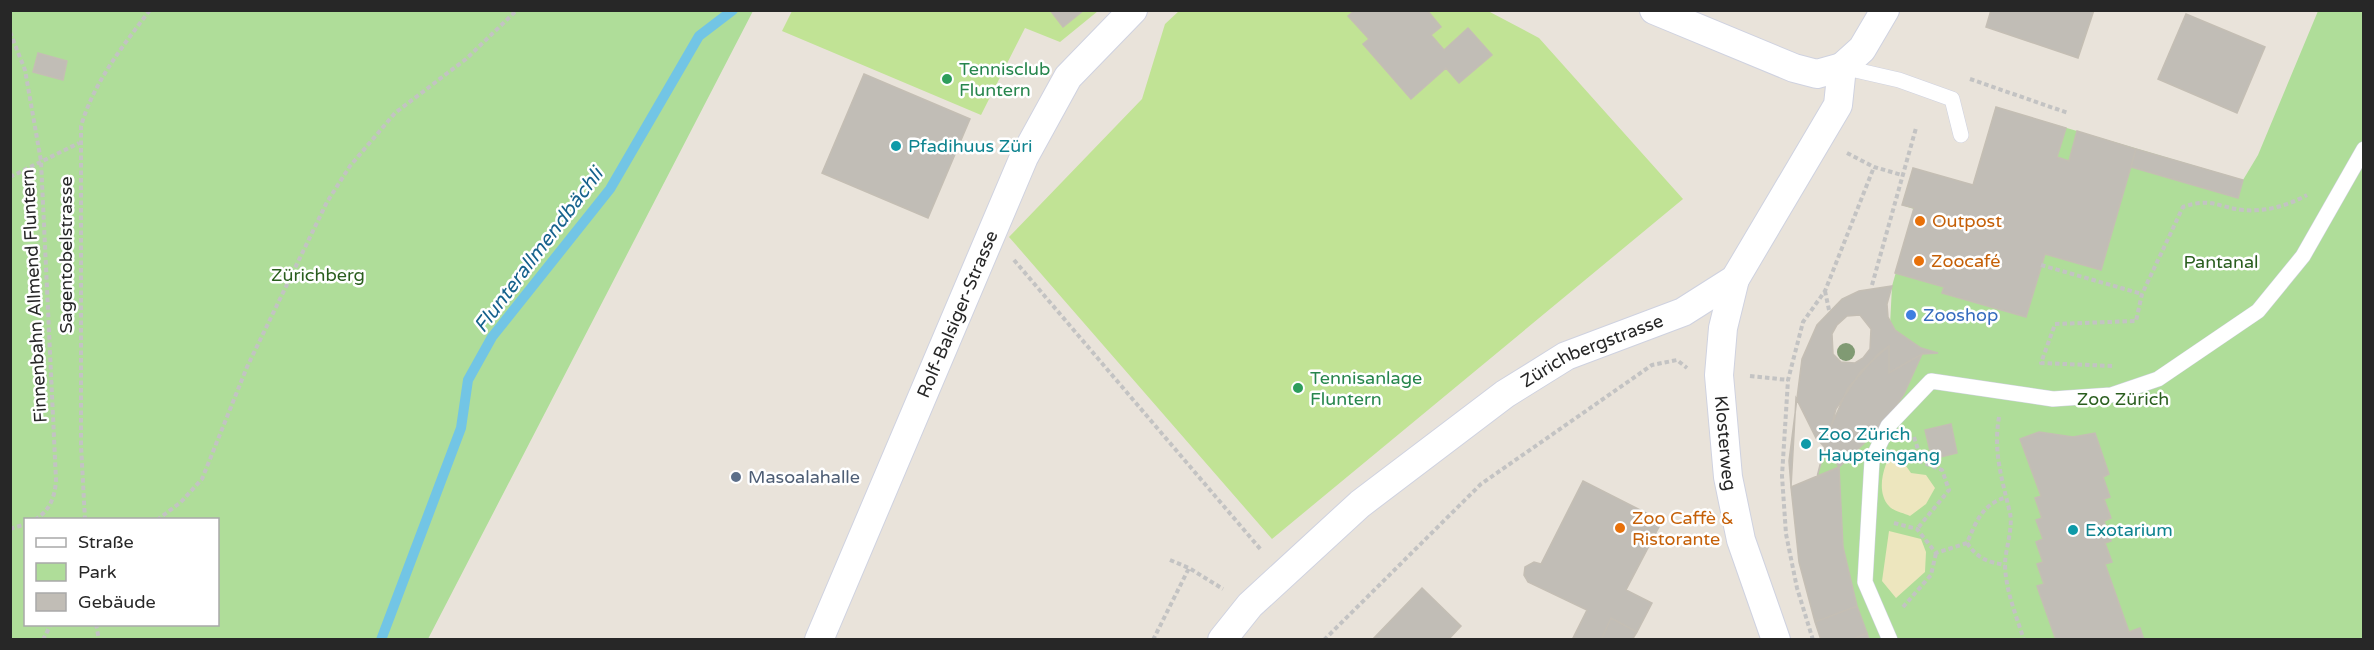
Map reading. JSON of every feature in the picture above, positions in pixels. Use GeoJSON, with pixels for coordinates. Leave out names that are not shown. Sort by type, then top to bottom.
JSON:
{"type":"FeatureCollection","features":[{"type":"Feature","properties":{"kind":"street","name":"Rolf-Balsiger-Strasse"},"geometry":{"type":"LineString","coordinates":[[819,639],[1024,157],[1068,77],[1133,10]]}},
{"type":"Feature","properties":{"kind":"street"},"geometry":{"type":"LineString","coordinates":[[1654,10],[1794,68],[1817,74],[1842,67],[1862,50],[1885,10]]}},
{"type":"Feature","properties":{"kind":"street","name":"Zürichbergstrasse"},"geometry":{"type":"LineString","coordinates":[[1238,627],[1282,574],[1360,504],[1505,394],[1566,356],[1683,312],[1735,279],[1838,105],[1842,67]]}},
{"type":"Feature","properties":{"kind":"street","name":"Klosterweg"},"geometry":{"type":"LineString","coordinates":[[1735,279],[1723,328],[1719,375],[1728,477],[1741,540],[1776,639]]}},
{"type":"Feature","properties":{"kind":"lane"},"geometry":{"type":"LineString","coordinates":[[1842,67],[1899,80],[1952,99],[1961,135]]}},
{"type":"Feature","properties":{"kind":"lane"},"geometry":{"type":"LineString","coordinates":[[1890,639],[1865,582],[1872,460],[1888,426],[1931,381],[2053,399],[2111,395],[2158,379],[2258,311],[2303,256],[2364,149]]}},
{"type":"Feature","properties":{"kind":"path","name":"Sagentobelstrasse"},"geometry":{"type":"LineString","coordinates":[[85,518],[81,445],[79,143],[81,126],[93,91],[117,52],[150,10]]}},
{"type":"Feature","properties":{"kind":"path"},"geometry":{"type":"LineString","coordinates":[[158,518],[182,502],[202,479],[247,367],[327,202],[350,166],[395,113],[474,52],[517,10]]}},
{"type":"Feature","properties":{"kind":"path","name":"Finnenbahn Allmend Fluntern"},"geometry":{"type":"LineString","coordinates":[[10,32],[25,69],[41,161],[56,480],[55,494],[49,508],[35,518]]}},
{"type":"Feature","properties":{"kind":"path"},"geometry":{"type":"LineString","coordinates":[[1967,78],[2068,113]]}},
{"type":"Feature","properties":{"kind":"path"},"geometry":{"type":"LineString","coordinates":[[1872,285],[1916,128]]}},
{"type":"Feature","properties":{"kind":"path"},"geometry":{"type":"LineString","coordinates":[[10,177],[79,143]]}},
{"type":"Feature","properties":{"kind":"path"},"geometry":{"type":"LineString","coordinates":[[1813,639],[1797,588],[1786,534],[1782,476],[1788,380],[1803,322],[1825,291],[1874,166],[1902,175]]}},
{"type":"Feature","properties":{"kind":"path"},"geometry":{"type":"LineString","coordinates":[[2158,379],[2131,367],[2041,363],[2055,324],[2136,321],[2142,294],[2183,207],[2201,201],[2243,210],[2263,209],[2297,201]]}},
{"type":"Feature","properties":{"kind":"path"},"geometry":{"type":"LineString","coordinates":[[988,238],[1003,246],[1282,574]]}},
{"type":"Feature","properties":{"kind":"path"},"geometry":{"type":"LineString","coordinates":[[2042,265],[2142,294]]}},
{"type":"Feature","properties":{"kind":"path"},"geometry":{"type":"LineString","coordinates":[[1825,291],[1829,310]]}},
{"type":"Feature","properties":{"kind":"path"},"geometry":{"type":"LineString","coordinates":[[1324,639],[1482,484],[1652,365],[1677,360],[1695,374]]}},
{"type":"Feature","properties":{"kind":"path"},"geometry":{"type":"LineString","coordinates":[[1748,376],[1788,380]]}},
{"type":"Feature","properties":{"kind":"path"},"geometry":{"type":"LineString","coordinates":[[2003,391],[1995,436],[1997,464],[2010,514],[2005,565],[2010,597],[2024,639]]}},
{"type":"Feature","properties":{"kind":"path"},"geometry":{"type":"LineString","coordinates":[[1900,414],[1909,423],[1922,462],[1942,470],[1949,490],[1917,529]]}},
{"type":"Feature","properties":{"kind":"path"},"geometry":{"type":"LineString","coordinates":[[1967,543],[1977,519],[1991,502],[2004,498]]}},
{"type":"Feature","properties":{"kind":"path"},"geometry":{"type":"LineString","coordinates":[[1870,518],[1917,529],[1936,552]]}},
{"type":"Feature","properties":{"kind":"path"},"geometry":{"type":"LineString","coordinates":[[1936,552],[1967,543]]}},
{"type":"Feature","properties":{"kind":"path"},"geometry":{"type":"LineString","coordinates":[[1967,543],[1974,553],[1986,561],[2005,565]]}},
{"type":"Feature","properties":{"kind":"path"},"geometry":{"type":"LineString","coordinates":[[1880,617],[1901,609],[1931,575],[1936,552]]}},
{"type":"Feature","properties":{"kind":"path"},"geometry":{"type":"LineString","coordinates":[[1170,560],[1189,568],[1238,627]]}},
{"type":"Feature","properties":{"kind":"path"},"geometry":{"type":"LineString","coordinates":[[1153,639],[1189,568]]}},
{"type":"Feature","properties":{"kind":"green space","name":"Zürichberg"},"geometry":{"type":"Polygon","coordinates":[[[10,11],[753,11],[428,639],[11,639],[10,11]]]}},
{"type":"Feature","properties":{"kind":"green space","name":"Tennisclub Fluntern"},"geometry":{"type":"Polygon","coordinates":[[[792,11],[1098,11],[1060,42],[1025,28],[981,115],[782,31],[792,11]]]}},
{"type":"Feature","properties":{"kind":"green space","name":"Tennisanlage Fluntern"},"geometry":{"type":"Polygon","coordinates":[[[1179,11],[1488,11],[1539,38],[1683,199],[1272,539],[1009,237],[1142,99],[1165,24],[1179,11]]]}},
{"type":"Feature","properties":{"kind":"green space","name":"Zoo Zürich"},"geometry":{"type":"Polygon","coordinates":[[[2318,11],[2363,11],[2363,639],[1821,639],[1799,562],[1791,487],[1817,477],[1827,440],[1841,404],[1861,372],[1889,345],[1892,286],[1914,209],[1902,205],[1913,168],[1973,185],[1996,107],[2243,180],[2258,155],[2318,11]]]}},
{"type":"Feature","properties":{"kind":"sand"},"geometry":{"type":"Polygon","coordinates":[[[1894,449],[1911,473],[1926,475],[1935,488],[1926,504],[1910,516],[1891,508],[1882,493],[1884,469],[1894,449]]]}},
{"type":"Feature","properties":{"kind":"sand"},"geometry":{"type":"Polygon","coordinates":[[[1889,531],[1921,539],[1926,552],[1925,572],[1896,598],[1882,581],[1889,531]]]}},
{"type":"Feature","properties":{"kind":"building"},"geometry":{"type":"Polygon","coordinates":[[[1050,10],[1084,10],[1063,27],[1050,10]]]}},
{"type":"Feature","properties":{"kind":"building"},"geometry":{"type":"Polygon","coordinates":[[[1355,10],[1427,10],[1441,27],[1431,35],[1444,50],[1468,28],[1492,55],[1459,83],[1446,68],[1411,99],[1363,44],[1369,39],[1348,16],[1355,10]]]}},
{"type":"Feature","properties":{"kind":"building"},"geometry":{"type":"Polygon","coordinates":[[[1991,10],[2094,10],[2078,58],[1986,27],[1991,10]]]}},
{"type":"Feature","properties":{"kind":"building"},"geometry":{"type":"Polygon","coordinates":[[[2186,14],[2265,47],[2237,113],[2158,79],[2186,14]]]}},
{"type":"Feature","properties":{"kind":"building"},"geometry":{"type":"Polygon","coordinates":[[[38,53],[67,61],[63,80],[33,72],[38,53]]]}},
{"type":"Feature","properties":{"kind":"building","name":"Pfadihuus Züri"},"geometry":{"type":"Polygon","coordinates":[[[864,74],[970,119],[928,218],[822,173],[864,74]]]}},
{"type":"Feature","properties":{"kind":"building"},"geometry":{"type":"Polygon","coordinates":[[[1996,107],[2066,128],[2057,157],[2069,161],[2077,131],[2136,149],[2101,270],[2045,254],[2026,317],[1942,293],[1944,287],[1895,273],[1914,208],[1902,205],[1913,168],[1973,185],[1996,107]]]}},
{"type":"Feature","properties":{"kind":"building"},"geometry":{"type":"Polygon","coordinates":[[[2136,149],[2243,180],[2238,198],[2131,167],[2136,149]]]}},
{"type":"Feature","properties":{"kind":"building"},"geometry":{"type":"Polygon","coordinates":[[[1892,286],[1887,304],[1888,317],[1895,330],[1921,348],[1938,353],[1922,354],[1889,373],[1889,346],[1878,354],[1848,388],[1828,433],[1817,477],[1791,487],[1789,461],[1802,359],[1817,325],[1842,299],[1859,291],[1892,286]],[[1860,315],[1847,316],[1837,325],[1832,334],[1833,354],[1841,362],[1855,363],[1863,358],[1870,349],[1871,329],[1860,315]]]}},
{"type":"Feature","properties":{"kind":"building"},"geometry":{"type":"Polygon","coordinates":[[[1889,346],[1889,373],[1922,354],[1904,394],[1886,422],[1858,449],[1839,467],[1817,477],[1836,409],[1861,371],[1889,346]]]}},
{"type":"Feature","properties":{"kind":"building","name":"Zoo Zürich Haupteingang"},"geometry":{"type":"Polygon","coordinates":[[[1796,398],[1816,438],[1839,462],[1837,464],[1839,467],[1791,487],[1796,398]]]}},
{"type":"Feature","properties":{"kind":"building"},"geometry":{"type":"Polygon","coordinates":[[[1951,424],[1957,453],[1932,459],[1925,430],[1951,424]]]}},
{"type":"Feature","properties":{"kind":"building","name":"Exotarium"},"geometry":{"type":"Polygon","coordinates":[[[2039,432],[2073,437],[2095,433],[2109,474],[2103,477],[2110,497],[2104,499],[2111,518],[2104,521],[2111,541],[2105,543],[2112,562],[2105,564],[2129,632],[2140,628],[2144,640],[2056,640],[2037,586],[2044,584],[2037,564],[2043,562],[2036,542],[2043,539],[2036,520],[2042,518],[2035,498],[2041,496],[2020,439],[2039,432]]]}},
{"type":"Feature","properties":{"kind":"building"},"geometry":{"type":"Polygon","coordinates":[[[1839,467],[1843,547],[1857,606],[1815,622],[1799,562],[1791,487],[1839,467]]]}},
{"type":"Feature","properties":{"kind":"building"},"geometry":{"type":"Polygon","coordinates":[[[1583,481],[1662,521],[1626,590],[1652,603],[1637,632],[1611,618],[1601,640],[1572,640],[1587,610],[1528,582],[1524,575],[1525,567],[1534,562],[1541,564],[1583,481]]]}},
{"type":"Feature","properties":{"kind":"building"},"geometry":{"type":"Polygon","coordinates":[[[1422,588],[1461,626],[1448,640],[1372,640],[1422,588]]]}},
{"type":"Feature","properties":{"kind":"building"},"geometry":{"type":"Polygon","coordinates":[[[1857,606],[1867,633],[1851,640],[1821,640],[1815,622],[1857,606]]]}},
{"type":"Feature","properties":{"kind":"building"},"geometry":{"type":"Polygon","coordinates":[[[1611,618],[1637,632],[1632,640],[1601,640],[1611,618]]]}},
{"type":"Feature","properties":{"kind":"building"},"geometry":{"type":"Polygon","coordinates":[[[1867,633],[1869,640],[1851,640],[1867,633]]]}},
{"type":"Feature","properties":{"kind":"waterway","name":"Flunterallmendbächli"},"geometry":{"type":"LineString","coordinates":[[381,640],[461,428],[468,380],[492,337],[610,189],[699,36],[733,10]]}},
{"type":"Feature","properties":{"kind":"place","name":"Tennisclub Fluntern"},"geometry":{"type":"Point","coordinates":[947,79]}},
{"type":"Feature","properties":{"kind":"place","name":"Pfadihuus Züri"},"geometry":{"type":"Point","coordinates":[896,146]}},
{"type":"Feature","properties":{"kind":"place","name":"Outpost"},"geometry":{"type":"Point","coordinates":[1920,221]}},
{"type":"Feature","properties":{"kind":"place","name":"Zoocafé"},"geometry":{"type":"Point","coordinates":[1919,261]}},
{"type":"Feature","properties":{"kind":"place","name":"Zooshop"},"geometry":{"type":"Point","coordinates":[1911,315]}},
{"type":"Feature","properties":{"kind":"place","name":"Tennisanlage Fluntern"},"geometry":{"type":"Point","coordinates":[1298,388]}},
{"type":"Feature","properties":{"kind":"place","name":"Zoo Zürich Haupteingang"},"geometry":{"type":"Point","coordinates":[1806,444]}},
{"type":"Feature","properties":{"kind":"place","name":"Masoalahalle"},"geometry":{"type":"Point","coordinates":[736,477]}},
{"type":"Feature","properties":{"kind":"place","name":"Zoo Caffè & Ristorante"},"geometry":{"type":"Point","coordinates":[1620,528]}},
{"type":"Feature","properties":{"kind":"place","name":"Exotarium"},"geometry":{"type":"Point","coordinates":[2073,530]}},
{"type":"Feature","properties":{"kind":"park label","name":"Pantanal"},"geometry":{"type":"Point","coordinates":[2221,262]}}]}
